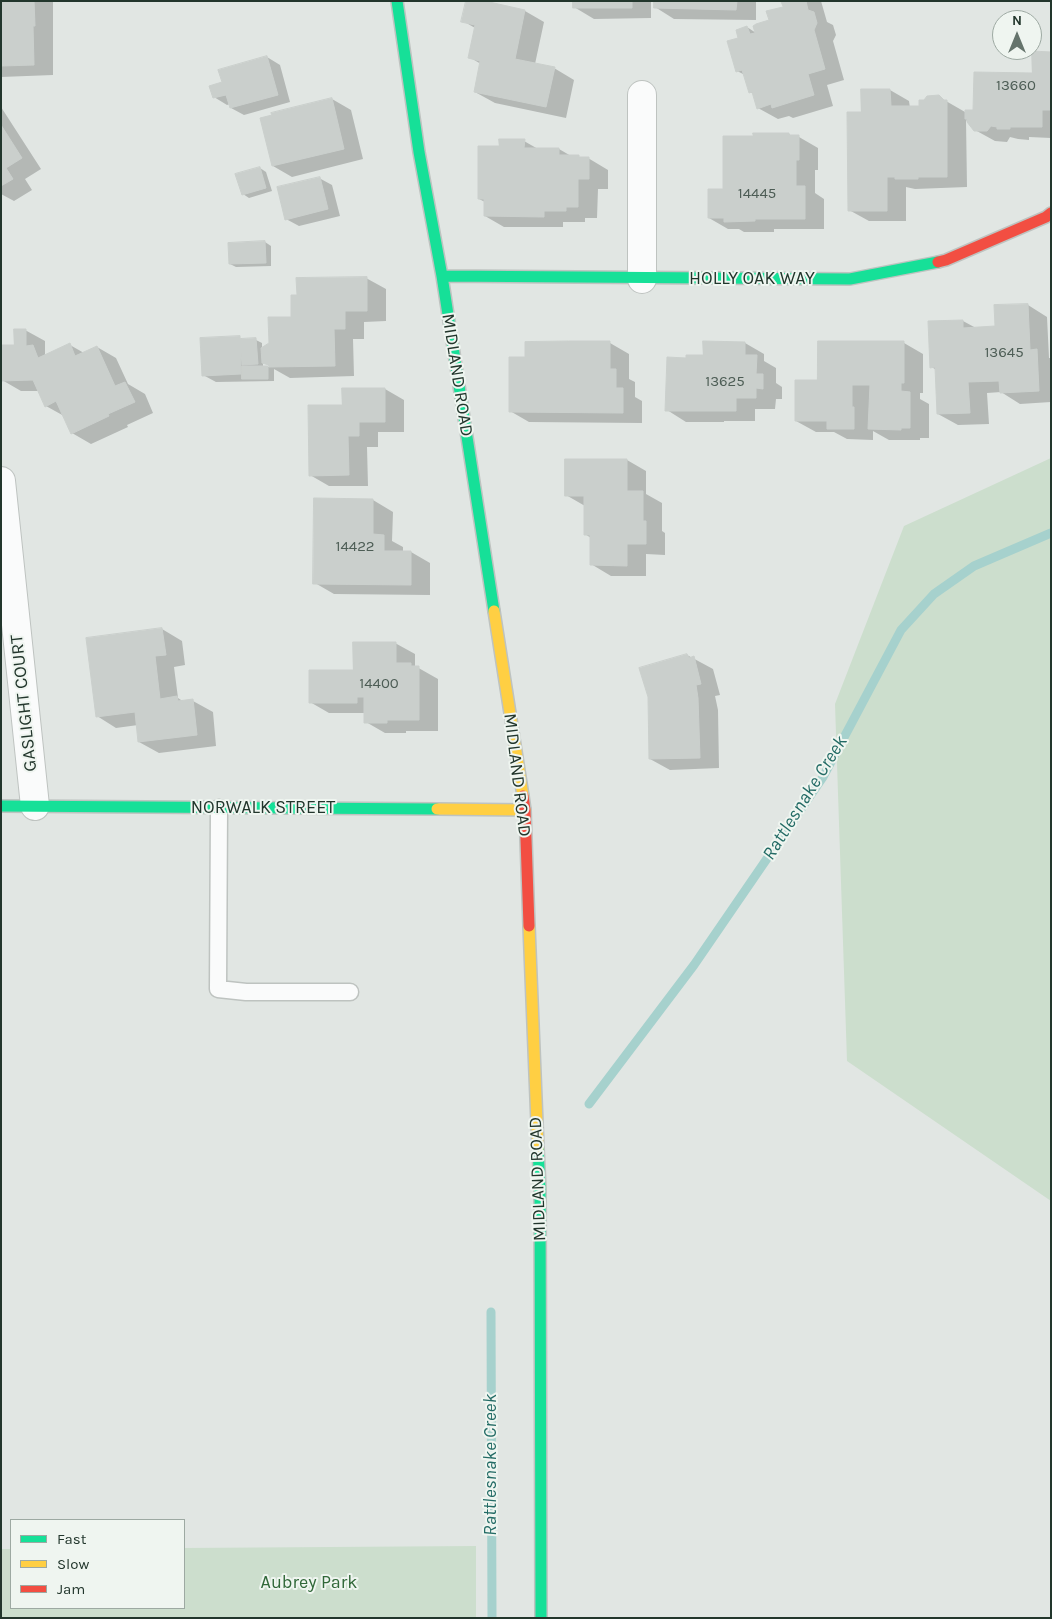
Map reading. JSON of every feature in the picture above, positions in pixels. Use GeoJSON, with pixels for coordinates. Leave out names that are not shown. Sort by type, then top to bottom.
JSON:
{"type":"FeatureCollection","features":[{"type":"Feature","properties":{"kind":"main road","name":"MIDLAND ROAD"},"geometry":{"type":"LineString","coordinates":[[397,1],[419,152],[442,276],[525,810],[533,1054],[540,1190],[541,1618]]}},
{"type":"Feature","properties":{"kind":"main road","name":"HOLLY OAK WAY"},"geometry":{"type":"LineString","coordinates":[[442,276],[642,279],[850,279],[946,260],[1046,217],[1051,213]]}},
{"type":"Feature","properties":{"kind":"main road","name":"NORWALK STREET"},"geometry":{"type":"LineString","coordinates":[[1,806],[525,810]]}},
{"type":"Feature","properties":{"kind":"street"},"geometry":{"type":"LineString","coordinates":[[642,95],[642,279]]}},
{"type":"Feature","properties":{"kind":"street","name":"GASLIGHT COURT"},"geometry":{"type":"LineString","coordinates":[[1,481],[35,806]]}},
{"type":"Feature","properties":{"kind":"lane"},"geometry":{"type":"LineString","coordinates":[[219,808],[218,989],[246,992],[350,992]]}},
{"type":"Feature","properties":{"kind":"green space"},"geometry":{"type":"Polygon","coordinates":[[[1051,458],[1051,1201],[847,1061],[835,704],[904,526],[1051,458]]]}},
{"type":"Feature","properties":{"kind":"green space","name":"Aubrey Park"},"geometry":{"type":"Polygon","coordinates":[[[476,1546],[476,1618],[1,1618],[1,1549],[10,1549],[10,1609],[185,1609],[185,1548],[476,1546]]]}},
{"type":"Feature","properties":{"kind":"building"},"geometry":{"type":"Polygon","coordinates":[[[1,1],[34,1],[34,65],[1,66],[1,1]]]}},
{"type":"Feature","properties":{"kind":"building"},"geometry":{"type":"Polygon","coordinates":[[[466,1],[485,1],[525,10],[515,59],[555,67],[546,107],[474,92],[480,61],[468,58],[475,25],[461,22],[466,1]]]}},
{"type":"Feature","properties":{"kind":"building"},"geometry":{"type":"Polygon","coordinates":[[[573,1],[632,1],[632,8],[573,8],[573,1]]]}},
{"type":"Feature","properties":{"kind":"building"},"geometry":{"type":"Polygon","coordinates":[[[654,1],[737,1],[736,10],[654,8],[654,1]]]}},
{"type":"Feature","properties":{"kind":"building"},"geometry":{"type":"Polygon","coordinates":[[[781,1],[806,1],[808,10],[814,12],[817,23],[814,30],[825,69],[808,74],[814,95],[772,108],[771,104],[757,109],[752,92],[749,93],[742,70],[736,72],[727,41],[738,38],[736,30],[747,26],[750,34],[755,33],[753,26],[769,20],[766,11],[783,7],[781,1]]]}},
{"type":"Feature","properties":{"kind":"building"},"geometry":{"type":"Polygon","coordinates":[[[1042,52],[1051,52],[1051,110],[1042,110],[1042,127],[997,129],[997,127],[991,126],[987,131],[974,131],[967,122],[967,119],[965,119],[965,110],[973,110],[974,72],[1032,73],[1032,60],[1042,60],[1042,52]]]}},
{"type":"Feature","properties":{"kind":"building"},"geometry":{"type":"Polygon","coordinates":[[[267,56],[278,95],[230,108],[226,95],[213,98],[209,86],[222,82],[218,70],[267,56]]]}},
{"type":"Feature","properties":{"kind":"building"},"geometry":{"type":"Polygon","coordinates":[[[861,89],[890,89],[891,106],[919,106],[919,100],[924,100],[927,96],[939,95],[944,100],[947,100],[947,177],[895,179],[895,177],[887,177],[887,211],[848,211],[847,112],[861,112],[861,89]]]}},
{"type":"Feature","properties":{"kind":"building"},"geometry":{"type":"Polygon","coordinates":[[[332,98],[344,149],[272,166],[260,118],[272,115],[271,113],[332,98]]]}},
{"type":"Feature","properties":{"kind":"building"},"geometry":{"type":"Polygon","coordinates":[[[1,125],[22,158],[6,168],[13,179],[1,186],[1,125]]]}},
{"type":"Feature","properties":{"kind":"building"},"geometry":{"type":"Polygon","coordinates":[[[753,133],[789,133],[789,135],[799,135],[799,160],[796,160],[796,186],[805,186],[805,219],[755,219],[755,221],[724,222],[724,218],[708,218],[708,189],[723,189],[723,136],[753,136],[753,133]]]}},
{"type":"Feature","properties":{"kind":"building"},"geometry":{"type":"Polygon","coordinates":[[[499,139],[525,139],[524,148],[559,148],[559,155],[589,157],[589,179],[578,179],[578,207],[566,207],[566,211],[544,211],[544,217],[484,216],[484,199],[478,199],[478,146],[499,146],[499,139]]]}},
{"type":"Feature","properties":{"kind":"building"},"geometry":{"type":"Polygon","coordinates":[[[260,167],[266,188],[242,195],[235,174],[260,167]]]}},
{"type":"Feature","properties":{"kind":"building"},"geometry":{"type":"Polygon","coordinates":[[[320,177],[328,209],[285,220],[277,187],[320,177]]]}},
{"type":"Feature","properties":{"kind":"building"},"geometry":{"type":"Polygon","coordinates":[[[265,241],[266,263],[229,264],[228,243],[265,241]]]}},
{"type":"Feature","properties":{"kind":"building"},"geometry":{"type":"Polygon","coordinates":[[[367,277],[367,311],[345,311],[345,329],[334,329],[335,366],[269,367],[269,365],[262,363],[261,348],[269,343],[268,317],[291,317],[291,295],[297,295],[296,278],[367,277]]]}},
{"type":"Feature","properties":{"kind":"building"},"geometry":{"type":"Polygon","coordinates":[[[1028,304],[1030,350],[1037,349],[1039,391],[1000,393],[999,381],[968,382],[970,413],[937,414],[935,367],[930,368],[928,321],[963,320],[963,328],[995,326],[994,305],[1028,304]]]}},
{"type":"Feature","properties":{"kind":"building"},"geometry":{"type":"Polygon","coordinates":[[[14,329],[26,329],[26,346],[33,345],[38,358],[70,343],[75,356],[97,346],[115,386],[125,382],[135,402],[71,434],[56,401],[45,407],[33,380],[1,381],[1,345],[14,345],[14,329]]]}},
{"type":"Feature","properties":{"kind":"building"},"geometry":{"type":"Polygon","coordinates":[[[240,336],[241,374],[202,376],[200,338],[240,336]]]}},
{"type":"Feature","properties":{"kind":"building"},"geometry":{"type":"Polygon","coordinates":[[[256,338],[258,364],[242,365],[240,339],[256,338]]]}},
{"type":"Feature","properties":{"kind":"building"},"geometry":{"type":"Polygon","coordinates":[[[610,341],[610,369],[616,369],[616,388],[623,388],[623,413],[509,412],[509,357],[525,357],[525,342],[610,341]]]}},
{"type":"Feature","properties":{"kind":"building"},"geometry":{"type":"Polygon","coordinates":[[[703,341],[745,342],[745,355],[757,355],[756,374],[763,374],[763,389],[756,388],[756,398],[736,398],[736,411],[665,411],[667,357],[686,358],[686,355],[703,355],[703,341]]]}},
{"type":"Feature","properties":{"kind":"building"},"geometry":{"type":"Polygon","coordinates":[[[818,341],[904,341],[904,383],[901,383],[901,391],[910,392],[910,428],[901,428],[901,430],[868,429],[870,385],[852,385],[854,429],[827,429],[827,421],[795,421],[795,380],[817,380],[818,341]]]}},
{"type":"Feature","properties":{"kind":"building"},"geometry":{"type":"Polygon","coordinates":[[[242,366],[268,366],[268,379],[242,379],[242,366]]]}},
{"type":"Feature","properties":{"kind":"building"},"geometry":{"type":"Polygon","coordinates":[[[342,388],[385,388],[385,422],[359,422],[359,436],[348,436],[349,475],[309,476],[308,405],[342,405],[342,388]]]}},
{"type":"Feature","properties":{"kind":"building"},"geometry":{"type":"Polygon","coordinates":[[[565,459],[627,459],[627,491],[643,491],[643,521],[646,521],[646,544],[627,544],[627,566],[590,565],[590,535],[584,535],[584,496],[565,496],[565,459]]]}},
{"type":"Feature","properties":{"kind":"building"},"geometry":{"type":"Polygon","coordinates":[[[314,498],[373,499],[373,534],[384,535],[384,551],[411,551],[411,585],[313,584],[314,498]]]}},
{"type":"Feature","properties":{"kind":"building"},"geometry":{"type":"Polygon","coordinates":[[[162,628],[166,655],[155,656],[160,699],[177,696],[178,701],[193,699],[197,735],[138,742],[135,712],[96,717],[86,638],[162,628]]]}},
{"type":"Feature","properties":{"kind":"building"},"geometry":{"type":"Polygon","coordinates":[[[353,642],[396,642],[396,663],[411,663],[411,666],[419,666],[419,720],[387,720],[387,723],[364,723],[364,697],[357,697],[357,703],[309,703],[309,670],[353,670],[353,642]]]}},
{"type":"Feature","properties":{"kind":"building"},"geometry":{"type":"Polygon","coordinates":[[[687,654],[689,658],[694,656],[701,684],[696,685],[700,758],[649,759],[648,697],[639,668],[687,654]]]}},
{"type":"Feature","properties":{"kind":"waterway","name":"Rattlesnake Creek"},"geometry":{"type":"LineString","coordinates":[[589,1104],[694,965],[823,777],[901,630],[934,594],[974,566],[1051,533]]}},
{"type":"Feature","properties":{"kind":"waterway","name":"Rattlesnake Creek"},"geometry":{"type":"LineString","coordinates":[[491,1312],[492,1618]]}},
{"type":"Feature","properties":{"kind":"traffic: fast"},"geometry":{"type":"LineString","coordinates":[[397,1],[419,152],[442,276],[494,611]]}},
{"type":"Feature","properties":{"kind":"traffic: fast"},"geometry":{"type":"LineString","coordinates":[[442,276],[850,279],[938,262]]}},
{"type":"Feature","properties":{"kind":"traffic: fast"},"geometry":{"type":"LineString","coordinates":[[1,806],[437,809]]}},
{"type":"Feature","properties":{"kind":"traffic: fast"},"geometry":{"type":"LineString","coordinates":[[538,1148],[540,1189],[541,1618]]}},
{"type":"Feature","properties":{"kind":"traffic: slow"},"geometry":{"type":"LineString","coordinates":[[494,611],[523,796]]}},
{"type":"Feature","properties":{"kind":"traffic: slow"},"geometry":{"type":"LineString","coordinates":[[437,809],[525,810]]}},
{"type":"Feature","properties":{"kind":"traffic: slow"},"geometry":{"type":"LineString","coordinates":[[529,926],[538,1148]]}},
{"type":"Feature","properties":{"kind":"traffic: jam"},"geometry":{"type":"LineString","coordinates":[[938,262],[1046,217],[1051,213]]}},
{"type":"Feature","properties":{"kind":"traffic: jam"},"geometry":{"type":"LineString","coordinates":[[523,796],[529,926]]}}]}
